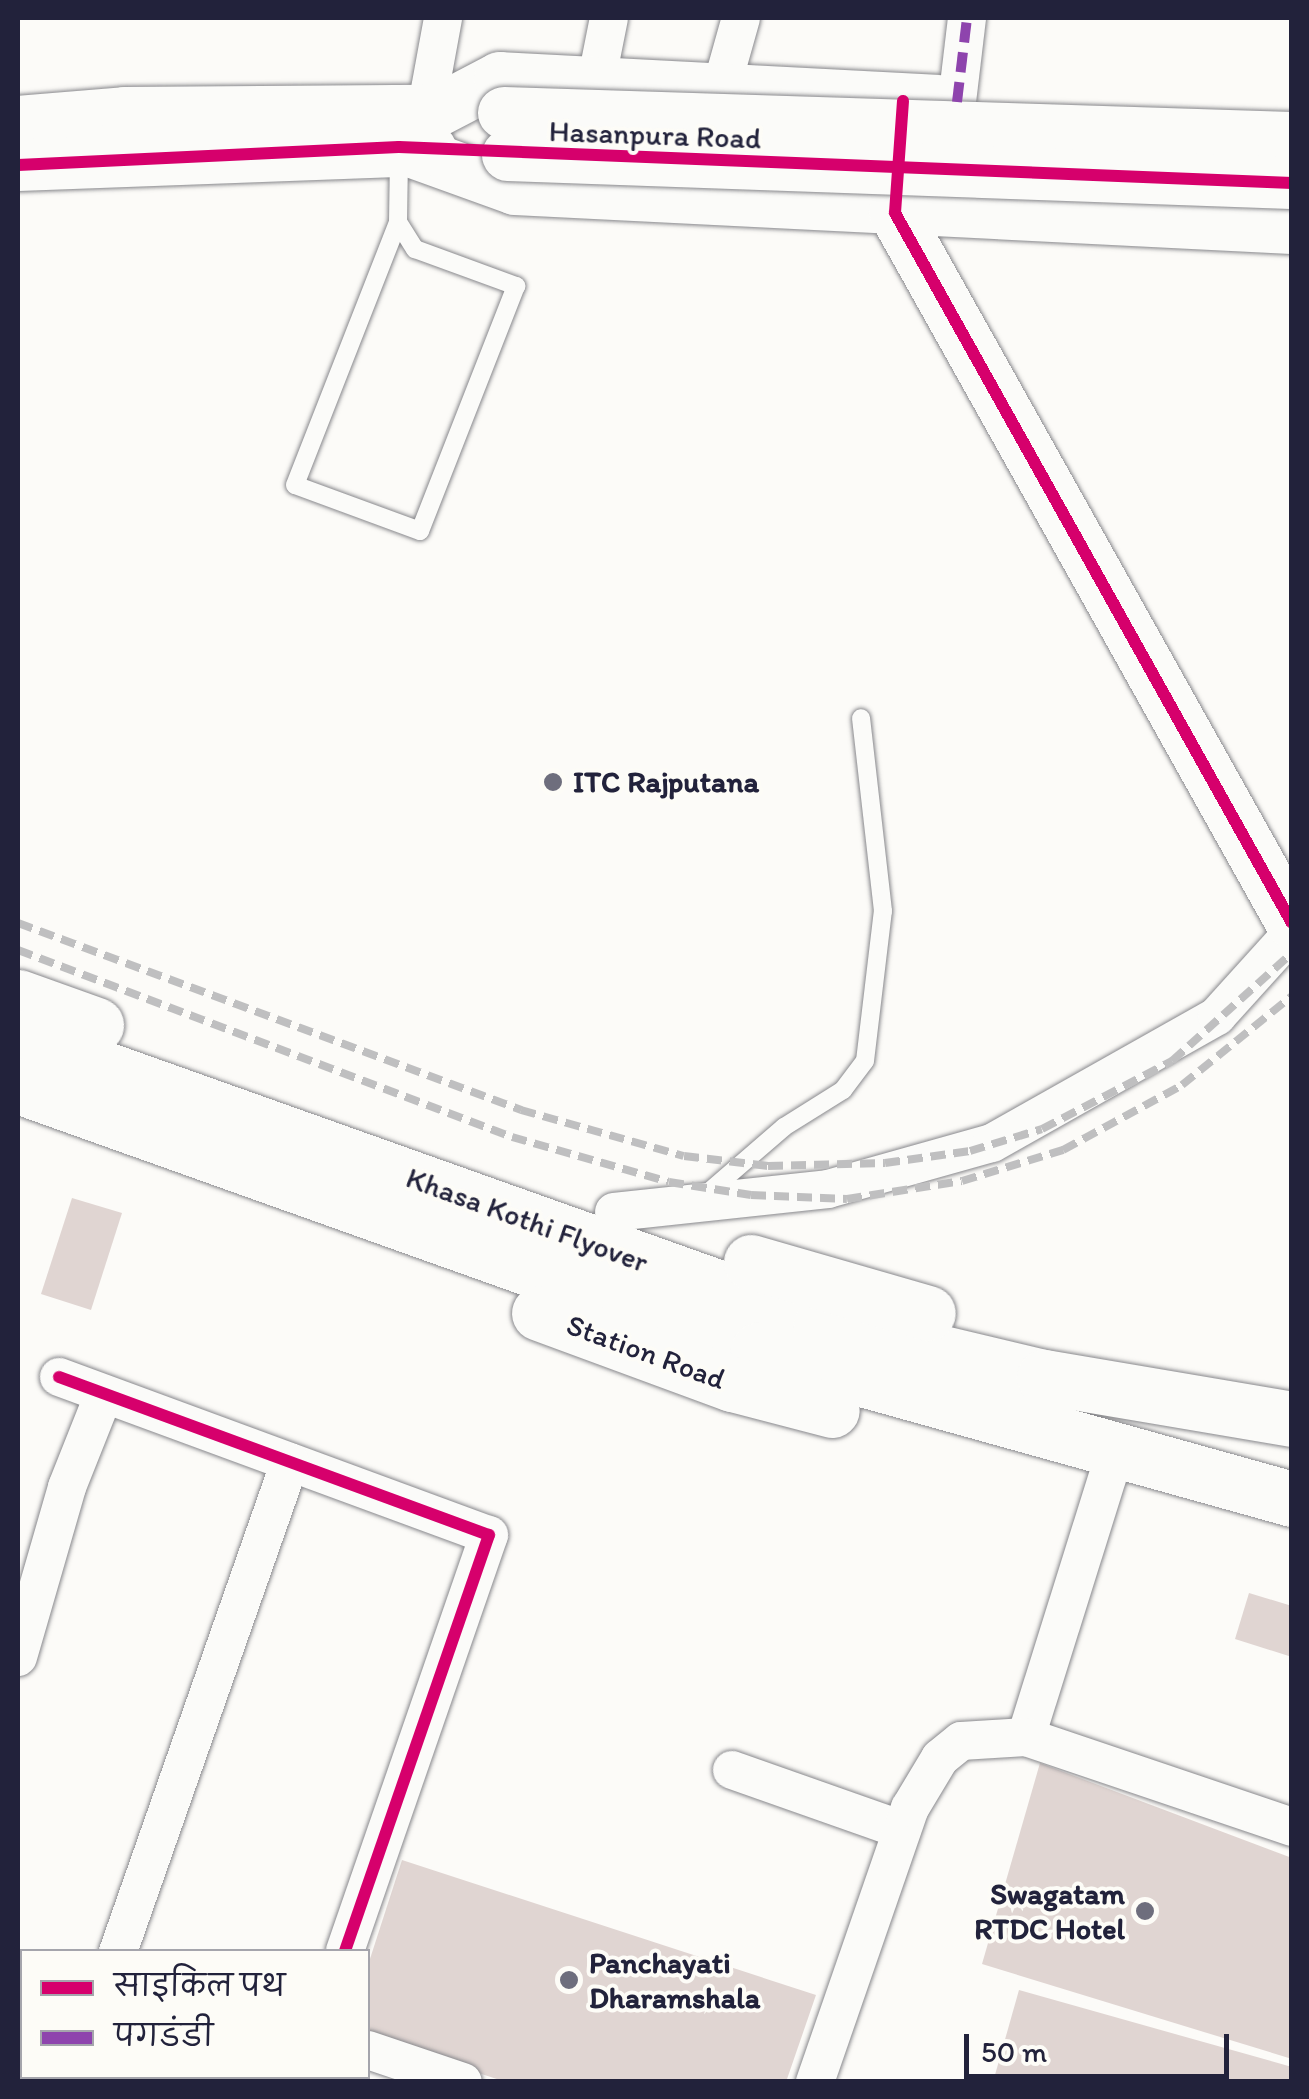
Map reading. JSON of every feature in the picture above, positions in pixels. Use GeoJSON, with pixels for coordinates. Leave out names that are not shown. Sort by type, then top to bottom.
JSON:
{"type":"FeatureCollection","features":[{"type":"Feature","properties":{"kind":"main road"},"geometry":{"type":"LineString","coordinates":[[18,998],[774,1270],[931,1314],[1040,1402]]}},
{"type":"Feature","properties":{"kind":"main road","name":"Khasa Kothi Flyover"},"geometry":{"type":"LineString","coordinates":[[18,1038],[821,1324],[962,1385]]}},
{"type":"Feature","properties":{"kind":"main road","name":"Khasa Kothi Flyover"},"geometry":{"type":"LineString","coordinates":[[18,1086],[758,1350],[1040,1402]]}},
{"type":"Feature","properties":{"kind":"main road","name":"Station Road"},"geometry":{"type":"LineString","coordinates":[[18,1120],[732,1384],[942,1439],[1040,1402],[1292,1419]]}},
{"type":"Feature","properties":{"kind":"main road","name":"Station Road"},"geometry":{"type":"LineString","coordinates":[[1040,1402],[1116,1449],[1292,1499]]}},
{"type":"Feature","properties":{"kind":"street"},"geometry":{"type":"LineString","coordinates":[[414,120],[444,18]]}},
{"type":"Feature","properties":{"kind":"street"},"geometry":{"type":"LineString","coordinates":[[596,82],[609,18]]}},
{"type":"Feature","properties":{"kind":"street"},"geometry":{"type":"LineString","coordinates":[[720,89],[741,18]]}},
{"type":"Feature","properties":{"kind":"street"},"geometry":{"type":"LineString","coordinates":[[967,18],[934,101],[918,230],[1292,922]]}},
{"type":"Feature","properties":{"kind":"street"},"geometry":{"type":"LineString","coordinates":[[18,122],[124,113],[414,120],[500,78],[934,101],[1292,112]]}},
{"type":"Feature","properties":{"kind":"street"},"geometry":{"type":"LineString","coordinates":[[414,120],[515,189],[918,230],[1292,228]]}},
{"type":"Feature","properties":{"kind":"street","name":"Hasanpura Road"},"geometry":{"type":"LineString","coordinates":[[18,165],[414,120],[506,134],[1292,183]]}},
{"type":"Feature","properties":{"kind":"street"},"geometry":{"type":"LineString","coordinates":[[506,134],[1292,138]]}},
{"type":"Feature","properties":{"kind":"street"},"geometry":{"type":"LineString","coordinates":[[614,1212],[828,1188],[992,1142],[1217,1016],[1292,933]]}},
{"type":"Feature","properties":{"kind":"street"},"geometry":{"type":"LineString","coordinates":[[59,1377],[489,1535],[346,1949]]}},
{"type":"Feature","properties":{"kind":"street"},"geometry":{"type":"LineString","coordinates":[[18,1657],[68,1487],[104,1394]]}},
{"type":"Feature","properties":{"kind":"street"},"geometry":{"type":"LineString","coordinates":[[1026,1736],[1116,1449]]}},
{"type":"Feature","properties":{"kind":"street"},"geometry":{"type":"LineString","coordinates":[[119,1949],[290,1462]]}},
{"type":"Feature","properties":{"kind":"street"},"geometry":{"type":"LineString","coordinates":[[815,2082],[902,1830],[940,1758],[960,1741],[1026,1736],[1292,1827]]}},
{"type":"Feature","properties":{"kind":"street"},"geometry":{"type":"LineString","coordinates":[[732,1770],[902,1830]]}},
{"type":"Feature","properties":{"kind":"street"},"geometry":{"type":"LineString","coordinates":[[370,2051],[463,2082]]}},
{"type":"Feature","properties":{"kind":"lane"},"geometry":{"type":"LineString","coordinates":[[398,222],[415,249],[516,286],[420,531],[295,485],[398,222],[414,120]]}},
{"type":"Feature","properties":{"kind":"lane"},"geometry":{"type":"LineString","coordinates":[[696,1203],[784,1127],[843,1090],[865,1061],[883,911],[860,718]]}},
{"type":"Feature","properties":{"kind":"building"},"geometry":{"type":"Polygon","coordinates":[[[72,1198],[122,1213],[91,1310],[41,1294],[72,1198]]]}},
{"type":"Feature","properties":{"kind":"building"},"geometry":{"type":"Polygon","coordinates":[[[1249,1593],[1292,1606],[1292,1657],[1235,1639],[1249,1593]]]}},
{"type":"Feature","properties":{"kind":"building","name":"Swagatam RTDC Hotel"},"geometry":{"type":"Polygon","coordinates":[[[1040,1763],[1292,1858],[1292,2059],[982,1964],[1040,1763]]]}},
{"type":"Feature","properties":{"kind":"building","name":"Panchayati Dharamshala"},"geometry":{"type":"Polygon","coordinates":[[[402,1860],[816,1995],[786,2082],[506,2082],[370,2038],[370,1959],[402,1860]]]}},
{"type":"Feature","properties":{"kind":"building"},"geometry":{"type":"Polygon","coordinates":[[[1019,1990],[1292,2067],[1292,2082],[993,2082],[1019,1990]]]}},
{"type":"Feature","properties":{"kind":"railway"},"geometry":{"type":"LineString","coordinates":[[18,923],[521,1110],[684,1156],[768,1166],[885,1163],[970,1151],[1042,1129],[1172,1061],[1292,953]]}},
{"type":"Feature","properties":{"kind":"railway"},"geometry":{"type":"LineString","coordinates":[[18,950],[512,1137],[669,1182],[751,1195],[847,1199],[962,1181],[1063,1150],[1182,1085],[1292,996]]}},
{"type":"Feature","properties":{"kind":"marked path"},"geometry":{"type":"LineString","coordinates":[[957,102],[967,18]]}},
{"type":"Feature","properties":{"kind":"cycle path"},"geometry":{"type":"LineString","coordinates":[[903,101],[895,213],[1292,923]]}},
{"type":"Feature","properties":{"kind":"cycle path"},"geometry":{"type":"LineString","coordinates":[[18,165],[399,147],[1292,183]]}},
{"type":"Feature","properties":{"kind":"cycle path"},"geometry":{"type":"LineString","coordinates":[[59,1377],[489,1535],[346,1949]]}},
{"type":"Feature","properties":{"kind":"place","name":"ITC Rajputana"},"geometry":{"type":"Point","coordinates":[553,782]}},
{"type":"Feature","properties":{"kind":"place","name":"Swagatam RTDC Hotel"},"geometry":{"type":"Point","coordinates":[1145,1911]}},
{"type":"Feature","properties":{"kind":"place","name":"Panchayati Dharamshala"},"geometry":{"type":"Point","coordinates":[569,1980]}}]}
